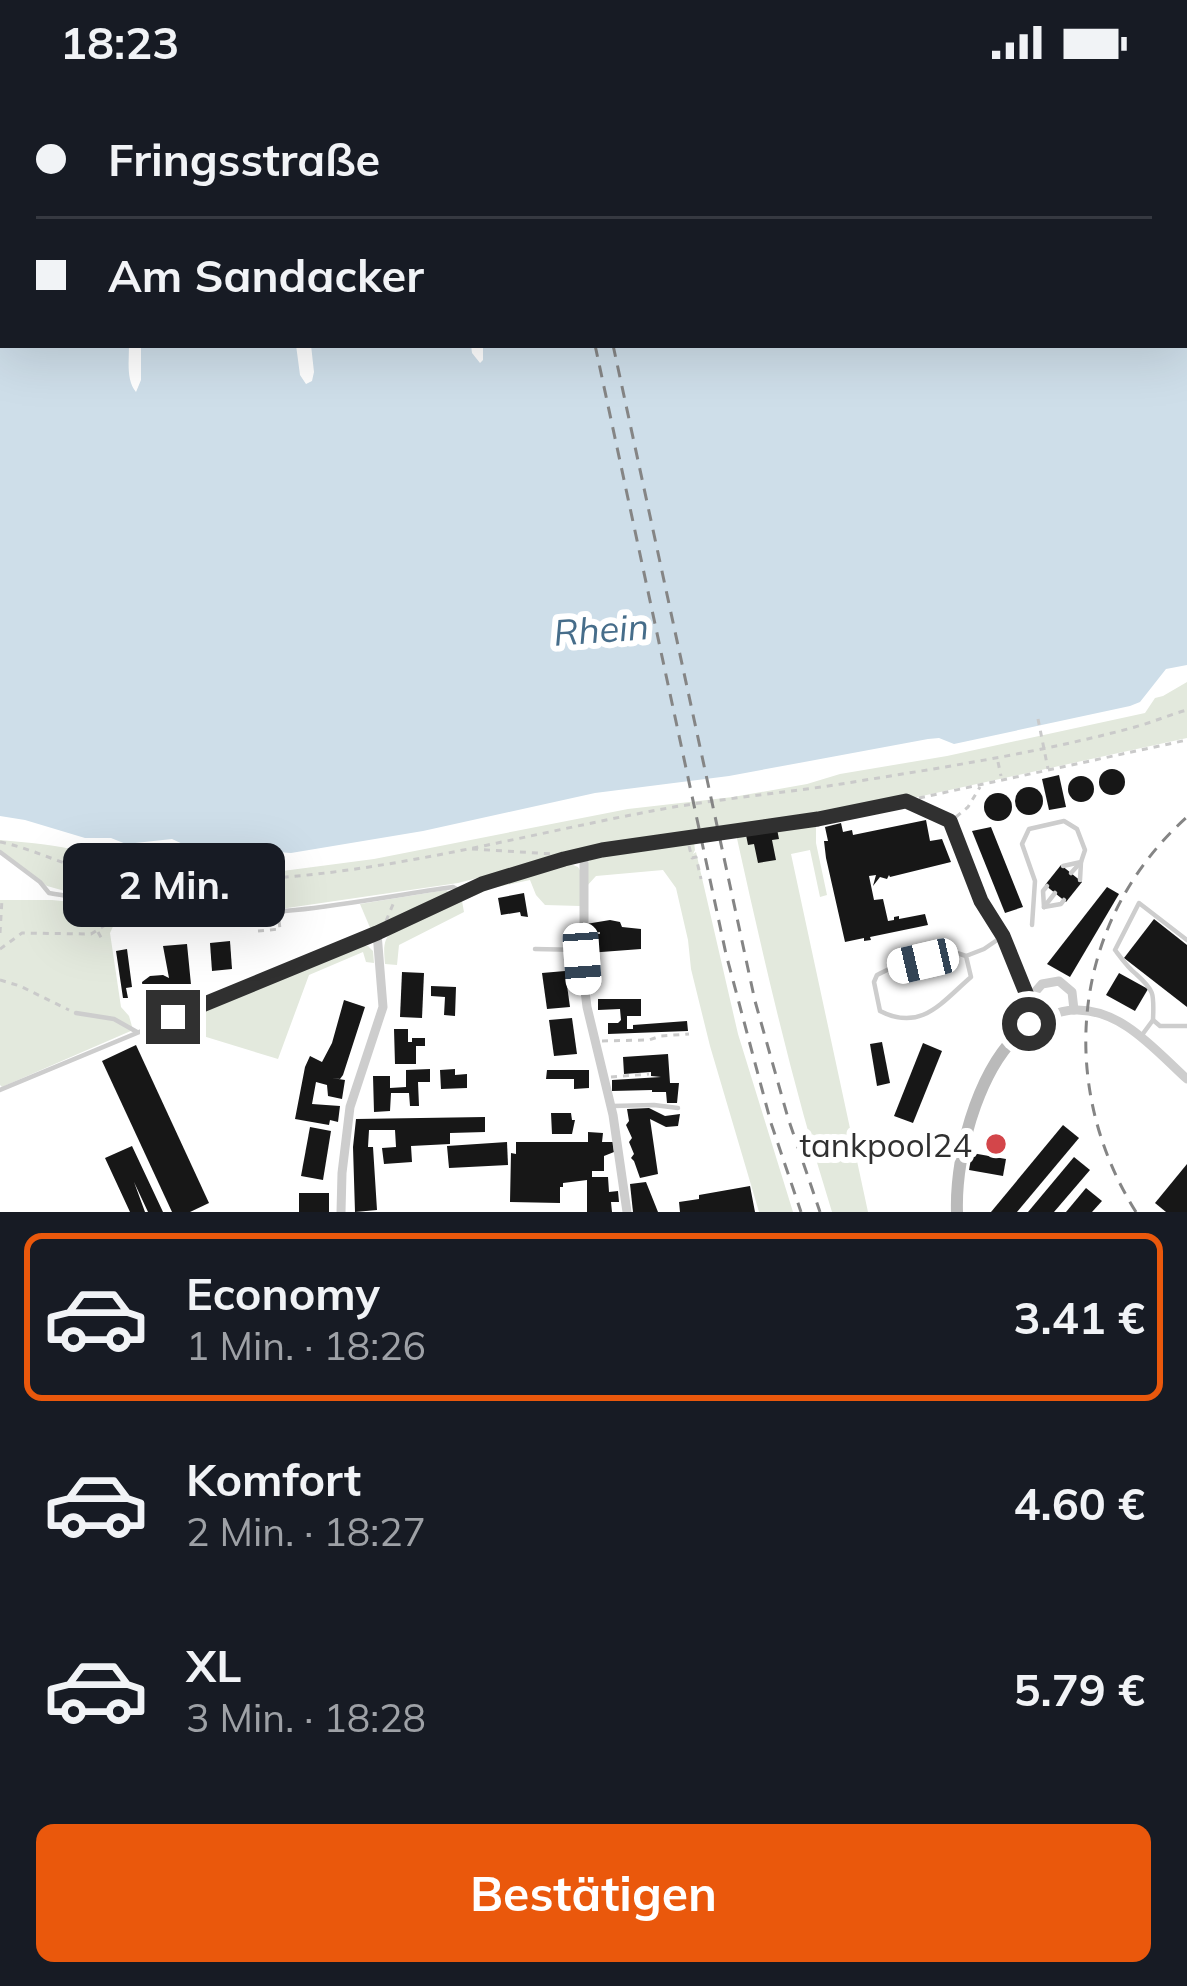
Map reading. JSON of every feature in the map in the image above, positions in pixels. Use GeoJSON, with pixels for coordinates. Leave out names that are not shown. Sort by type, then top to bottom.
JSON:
{"type":"FeatureCollection","features":[{"type":"Feature","properties":{"kind":"street"},"geometry":{"type":"LineString","coordinates":[[950,821],[981,901],[1003,936],[1034,1013]]}},
{"type":"Feature","properties":{"kind":"street"},"geometry":{"type":"LineString","coordinates":[[584,854],[585,995],[627,1212]]}},
{"type":"Feature","properties":{"kind":"street"},"geometry":{"type":"LineString","coordinates":[[341,1212],[350,1108],[382,1007],[381,931]]}},
{"type":"Feature","properties":{"kind":"street"},"geometry":{"type":"LineString","coordinates":[[957,1212],[960,1158],[976,1102],[994,1067],[1034,1013],[1038,988],[1055,980],[1069,986],[1074,1010]]}},
{"type":"Feature","properties":{"kind":"street"},"geometry":{"type":"LineString","coordinates":[[1034,1013],[1074,1010],[1109,1016],[1187,1078]]}},
{"type":"Feature","properties":{"kind":"lane"},"geometry":{"type":"LineString","coordinates":[[0,1090],[462,893],[564,859],[906,801],[950,821]]}},
{"type":"Feature","properties":{"kind":"lane"},"geometry":{"type":"LineString","coordinates":[[1032,925],[1035,881],[1022,844],[1028,830],[1064,821],[1077,829],[1085,850],[1080,880]]}},
{"type":"Feature","properties":{"kind":"lane"},"geometry":{"type":"LineString","coordinates":[[0,852],[49,893],[194,914],[279,913],[453,886],[462,893]]}},
{"type":"Feature","properties":{"kind":"lane"},"geometry":{"type":"LineString","coordinates":[[1063,866],[1081,862]]}},
{"type":"Feature","properties":{"kind":"lane"},"geometry":{"type":"LineString","coordinates":[[1071,873],[1081,862]]}},
{"type":"Feature","properties":{"kind":"lane"},"geometry":{"type":"LineString","coordinates":[[1045,908],[1047,886]]}},
{"type":"Feature","properties":{"kind":"lane"},"geometry":{"type":"LineString","coordinates":[[1045,908],[1055,893]]}},
{"type":"Feature","properties":{"kind":"lane"},"geometry":{"type":"LineString","coordinates":[[1045,908],[1064,900]]}},
{"type":"Feature","properties":{"kind":"lane"},"geometry":{"type":"LineString","coordinates":[[1140,1037],[1153,1020],[1152,990],[1115,950],[1139,903],[1187,940]]}},
{"type":"Feature","properties":{"kind":"lane"},"geometry":{"type":"LineString","coordinates":[[966,956],[970,976],[931,1011],[896,1020],[880,1011],[877,975],[957,952],[966,956],[1003,936]]}},
{"type":"Feature","properties":{"kind":"lane"},"geometry":{"type":"LineString","coordinates":[[535,949],[582,950]]}},
{"type":"Feature","properties":{"kind":"lane"},"geometry":{"type":"LineString","coordinates":[[76,1013],[114,1018],[136,1032]]}},
{"type":"Feature","properties":{"kind":"lane"},"geometry":{"type":"LineString","coordinates":[[1153,1020],[1160,1026],[1187,1026]]}},
{"type":"Feature","properties":{"kind":"lane"},"geometry":{"type":"LineString","coordinates":[[610,1106],[678,1108]]}},
{"type":"Feature","properties":{"kind":"path"},"geometry":{"type":"LineString","coordinates":[[0,842],[88,871],[121,876],[189,880],[340,871],[672,807],[840,784],[1061,744],[1187,710]]}},
{"type":"Feature","properties":{"kind":"path"},"geometry":{"type":"LineString","coordinates":[[1038,719],[1048,770]]}},
{"type":"Feature","properties":{"kind":"path"},"geometry":{"type":"LineString","coordinates":[[906,801],[1187,740]]}},
{"type":"Feature","properties":{"kind":"path"},"geometry":{"type":"LineString","coordinates":[[998,762],[1001,776]]}},
{"type":"Feature","properties":{"kind":"path"},"geometry":{"type":"LineString","coordinates":[[950,821],[968,807],[981,785]]}},
{"type":"Feature","properties":{"kind":"path"},"geometry":{"type":"LineString","coordinates":[[688,838],[701,879]]}},
{"type":"Feature","properties":{"kind":"path"},"geometry":{"type":"LineString","coordinates":[[466,849],[564,859]]}},
{"type":"Feature","properties":{"kind":"path"},"geometry":{"type":"LineString","coordinates":[[381,931],[397,895]]}},
{"type":"Feature","properties":{"kind":"path"},"geometry":{"type":"LineString","coordinates":[[0,933],[2,899]]}},
{"type":"Feature","properties":{"kind":"path"},"geometry":{"type":"LineString","coordinates":[[0,949],[22,932],[86,934],[131,907]]}},
{"type":"Feature","properties":{"kind":"path"},"geometry":{"type":"LineString","coordinates":[[258,931],[280,929],[279,913]]}},
{"type":"Feature","properties":{"kind":"path"},"geometry":{"type":"LineString","coordinates":[[98,930],[103,941]]}},
{"type":"Feature","properties":{"kind":"path"},"geometry":{"type":"LineString","coordinates":[[0,980],[76,1013]]}},
{"type":"Feature","properties":{"kind":"path"},"geometry":{"type":"LineString","coordinates":[[595,1041],[689,1034]]}},
{"type":"Feature","properties":{"kind":"path"},"geometry":{"type":"LineString","coordinates":[[604,1077],[649,1074]]}},
{"type":"Feature","properties":{"kind":"shaded area"},"geometry":{"type":"Polygon","coordinates":[[[1187,682],[1187,738],[817,819],[600,847],[458,883],[260,912],[164,909],[83,896],[47,886],[0,851],[0,840],[42,844],[85,853],[126,869],[157,871],[162,860],[193,867],[199,874],[275,872],[374,859],[628,809],[807,784],[1145,713],[1155,698],[1187,682]]]}},
{"type":"Feature","properties":{"kind":"shaded area"},"geometry":{"type":"Polygon","coordinates":[[[816,823],[827,895],[820,897],[810,850],[791,854],[868,1212],[832,1212],[780,1024],[736,834],[816,823]]]}},
{"type":"Feature","properties":{"kind":"shaded area"},"geometry":{"type":"Polygon","coordinates":[[[694,842],[693,854],[696,852],[738,1034],[793,1212],[759,1212],[710,1046],[676,888],[663,870],[596,876],[586,887],[593,857],[694,842]]]}},
{"type":"Feature","properties":{"kind":"shaded area"},"geometry":{"type":"Polygon","coordinates":[[[568,863],[581,872],[580,906],[545,905],[530,880],[492,888],[462,901],[464,912],[399,945],[397,965],[385,964],[385,941],[393,930],[501,879],[568,863]]]}},
{"type":"Feature","properties":{"kind":"shaded area"},"geometry":{"type":"Polygon","coordinates":[[[451,893],[449,898],[371,930],[360,904],[451,893]]]}},
{"type":"Feature","properties":{"kind":"shaded area"},"geometry":{"type":"Polygon","coordinates":[[[0,900],[122,907],[110,933],[121,1007],[133,1030],[2,1087],[0,1085],[0,900]]]}},
{"type":"Feature","properties":{"kind":"shaded area"},"geometry":{"type":"Polygon","coordinates":[[[356,945],[373,951],[374,963],[366,962],[363,952],[309,975],[278,1059],[203,1036],[200,1021],[148,1042],[144,1034],[356,945]]]}},
{"type":"Feature","properties":{"kind":"water","name":"Rhein"},"geometry":{"type":"Polygon","coordinates":[[[0,348],[129,348],[129,376],[136,392],[141,380],[141,348],[296,348],[306,384],[314,372],[311,348],[471,348],[480,363],[483,348],[1187,348],[1187,665],[1166,669],[1140,702],[1130,706],[954,744],[928,739],[729,776],[595,793],[423,831],[291,853],[221,857],[172,839],[126,844],[0,816],[0,348]]]}},
{"type":"Feature","properties":{"kind":"building"},"geometry":{"type":"Polygon","coordinates":[[[1112,769],[1125,782],[1112,795],[1099,782],[1112,769]]]}},
{"type":"Feature","properties":{"kind":"building"},"geometry":{"type":"Polygon","coordinates":[[[1059,775],[1066,807],[1049,810],[1042,779],[1059,775]]]}},
{"type":"Feature","properties":{"kind":"building"},"geometry":{"type":"Polygon","coordinates":[[[1081,776],[1094,789],[1081,802],[1068,789],[1081,776]]]}},
{"type":"Feature","properties":{"kind":"building"},"geometry":{"type":"Polygon","coordinates":[[[1029,787],[1039,791],[1043,801],[1039,811],[1029,815],[1019,811],[1015,801],[1019,791],[1029,787]]]}},
{"type":"Feature","properties":{"kind":"building"},"geometry":{"type":"Polygon","coordinates":[[[998,793],[1008,797],[1012,807],[1008,817],[998,821],[988,817],[984,807],[988,797],[998,793]]]}},
{"type":"Feature","properties":{"kind":"building"},"geometry":{"type":"Polygon","coordinates":[[[926,820],[930,841],[942,839],[951,862],[880,877],[873,886],[876,875],[869,876],[874,900],[883,899],[888,921],[925,914],[928,925],[845,942],[826,858],[825,827],[841,823],[843,832],[852,830],[853,835],[926,820]]]}},
{"type":"Feature","properties":{"kind":"building"},"geometry":{"type":"Polygon","coordinates":[[[991,827],[1023,907],[1005,913],[972,831],[991,827]]]}},
{"type":"Feature","properties":{"kind":"building"},"geometry":{"type":"Polygon","coordinates":[[[777,829],[779,839],[772,840],[776,860],[758,863],[754,844],[748,845],[746,835],[777,829]]]}},
{"type":"Feature","properties":{"kind":"building"},"geometry":{"type":"Polygon","coordinates":[[[1061,865],[1082,882],[1066,902],[1045,885],[1061,865]]]}},
{"type":"Feature","properties":{"kind":"building"},"geometry":{"type":"Polygon","coordinates":[[[1107,887],[1119,894],[1070,977],[1047,964],[1107,887]]]}},
{"type":"Feature","properties":{"kind":"building"},"geometry":{"type":"Polygon","coordinates":[[[524,893],[528,917],[520,912],[501,915],[498,898],[524,893]]]}},
{"type":"Feature","properties":{"kind":"building"},"geometry":{"type":"Polygon","coordinates":[[[1154,919],[1187,945],[1187,1007],[1124,958],[1154,919]]]}},
{"type":"Feature","properties":{"kind":"building"},"geometry":{"type":"Polygon","coordinates":[[[610,920],[641,929],[641,949],[588,953],[587,943],[595,943],[595,934],[600,932],[587,933],[586,924],[610,920]]]}},
{"type":"Feature","properties":{"kind":"building"},"geometry":{"type":"Polygon","coordinates":[[[230,941],[232,969],[212,971],[210,943],[230,941]]]}},
{"type":"Feature","properties":{"kind":"building"},"geometry":{"type":"Polygon","coordinates":[[[187,944],[193,1005],[151,1010],[152,1018],[146,1019],[142,982],[150,976],[169,978],[163,946],[187,944]]]}},
{"type":"Feature","properties":{"kind":"building"},"geometry":{"type":"Polygon","coordinates":[[[127,949],[132,987],[126,988],[128,998],[123,998],[116,951],[127,949]]]}},
{"type":"Feature","properties":{"kind":"building"},"geometry":{"type":"Polygon","coordinates":[[[565,971],[570,1007],[547,1009],[542,973],[565,971]]]}},
{"type":"Feature","properties":{"kind":"building"},"geometry":{"type":"Polygon","coordinates":[[[402,972],[424,973],[422,1018],[400,1017],[402,972]]]}},
{"type":"Feature","properties":{"kind":"building"},"geometry":{"type":"Polygon","coordinates":[[[1119,973],[1148,989],[1135,1011],[1106,995],[1119,973]]]}},
{"type":"Feature","properties":{"kind":"building"},"geometry":{"type":"Polygon","coordinates":[[[431,986],[456,987],[455,1016],[444,1015],[445,997],[431,996],[431,986]]]}},
{"type":"Feature","properties":{"kind":"building"},"geometry":{"type":"Polygon","coordinates":[[[598,999],[641,999],[641,1016],[627,1016],[627,1029],[687,1021],[688,1031],[608,1034],[608,1023],[621,1020],[620,1009],[598,1010],[598,999]]]}},
{"type":"Feature","properties":{"kind":"building"},"geometry":{"type":"Polygon","coordinates":[[[344,1000],[365,1007],[343,1075],[332,1078],[345,1080],[342,1099],[328,1096],[327,1085],[316,1082],[312,1104],[340,1106],[338,1122],[330,1120],[329,1125],[295,1119],[305,1067],[310,1056],[322,1062],[344,1000]]]}},
{"type":"Feature","properties":{"kind":"building"},"geometry":{"type":"Polygon","coordinates":[[[572,1018],[577,1054],[554,1056],[549,1020],[572,1018]]]}},
{"type":"Feature","properties":{"kind":"building"},"geometry":{"type":"Polygon","coordinates":[[[394,1029],[408,1029],[408,1042],[425,1038],[425,1046],[416,1046],[416,1064],[395,1064],[394,1029]]]}},
{"type":"Feature","properties":{"kind":"building"},"geometry":{"type":"Polygon","coordinates":[[[882,1042],[890,1083],[877,1086],[870,1044],[882,1042]]]}},
{"type":"Feature","properties":{"kind":"building"},"geometry":{"type":"Polygon","coordinates":[[[923,1043],[942,1051],[913,1123],[894,1116],[923,1043]]]}},
{"type":"Feature","properties":{"kind":"building"},"geometry":{"type":"Polygon","coordinates":[[[136,1045],[209,1203],[190,1212],[172,1212],[102,1061],[136,1045]]]}},
{"type":"Feature","properties":{"kind":"building"},"geometry":{"type":"Polygon","coordinates":[[[668,1054],[670,1083],[679,1083],[677,1103],[667,1103],[666,1092],[612,1091],[612,1080],[661,1077],[651,1072],[624,1074],[623,1057],[668,1054]]]}},
{"type":"Feature","properties":{"kind":"building"},"geometry":{"type":"Polygon","coordinates":[[[430,1069],[430,1082],[418,1082],[419,1106],[410,1106],[409,1093],[391,1093],[390,1111],[374,1112],[373,1076],[390,1076],[390,1088],[406,1087],[406,1070],[430,1069]]]}},
{"type":"Feature","properties":{"kind":"building"},"geometry":{"type":"Polygon","coordinates":[[[455,1069],[455,1075],[467,1074],[467,1088],[441,1089],[440,1070],[455,1069]]]}},
{"type":"Feature","properties":{"kind":"building"},"geometry":{"type":"Polygon","coordinates":[[[547,1070],[589,1070],[589,1088],[574,1089],[574,1079],[546,1079],[547,1070]]]}},
{"type":"Feature","properties":{"kind":"building"},"geometry":{"type":"Polygon","coordinates":[[[649,1108],[665,1116],[680,1114],[678,1126],[666,1127],[650,1119],[658,1174],[640,1178],[631,1158],[627,1109],[649,1108]]]}},
{"type":"Feature","properties":{"kind":"building"},"geometry":{"type":"Polygon","coordinates":[[[551,1113],[571,1113],[575,1120],[572,1134],[552,1134],[551,1113]]]}},
{"type":"Feature","properties":{"kind":"building"},"geometry":{"type":"Polygon","coordinates":[[[485,1117],[485,1132],[450,1133],[450,1144],[411,1146],[412,1162],[384,1164],[382,1148],[396,1147],[395,1130],[369,1130],[377,1210],[355,1212],[356,1119],[485,1117]]]}},
{"type":"Feature","properties":{"kind":"building"},"geometry":{"type":"Polygon","coordinates":[[[1063,1125],[1079,1138],[1017,1212],[991,1212],[1063,1125]]]}},
{"type":"Feature","properties":{"kind":"building"},"geometry":{"type":"Polygon","coordinates":[[[310,1127],[331,1131],[323,1180],[301,1176],[310,1127]]]}},
{"type":"Feature","properties":{"kind":"building"},"geometry":{"type":"Polygon","coordinates":[[[588,1132],[603,1133],[602,1142],[613,1142],[614,1152],[604,1156],[604,1171],[592,1171],[592,1177],[608,1177],[609,1192],[618,1191],[619,1202],[611,1202],[612,1212],[587,1212],[587,1180],[563,1183],[560,1203],[510,1202],[511,1153],[516,1154],[516,1142],[588,1142],[588,1132]]]}},
{"type":"Feature","properties":{"kind":"building"},"geometry":{"type":"Polygon","coordinates":[[[507,1142],[508,1165],[449,1168],[447,1146],[507,1142]]]}},
{"type":"Feature","properties":{"kind":"building"},"geometry":{"type":"Polygon","coordinates":[[[132,1146],[163,1212],[148,1212],[134,1182],[145,1212],[130,1212],[105,1158],[132,1146]]]}},
{"type":"Feature","properties":{"kind":"building"},"geometry":{"type":"Polygon","coordinates":[[[972,1153],[1006,1159],[1003,1176],[969,1170],[972,1153]]]}},
{"type":"Feature","properties":{"kind":"building"},"geometry":{"type":"Polygon","coordinates":[[[1074,1157],[1090,1170],[1054,1212],[1028,1212],[1074,1157]]]}},
{"type":"Feature","properties":{"kind":"building"},"geometry":{"type":"Polygon","coordinates":[[[1187,1164],[1187,1212],[1166,1212],[1155,1203],[1187,1164]]]}},
{"type":"Feature","properties":{"kind":"building"},"geometry":{"type":"Polygon","coordinates":[[[646,1182],[658,1212],[633,1212],[630,1184],[646,1182]]]}},
{"type":"Feature","properties":{"kind":"building"},"geometry":{"type":"Polygon","coordinates":[[[750,1186],[755,1212],[680,1212],[679,1202],[750,1186]]]}},
{"type":"Feature","properties":{"kind":"building"},"geometry":{"type":"Polygon","coordinates":[[[1086,1188],[1102,1201],[1092,1212],[1066,1212],[1086,1188]]]}},
{"type":"Feature","properties":{"kind":"building"},"geometry":{"type":"Polygon","coordinates":[[[299,1193],[329,1193],[329,1212],[299,1212],[299,1193]]]}},
{"type":"Feature","properties":{"kind":"railway"},"geometry":{"type":"LineString","coordinates":[[596,348],[726,954],[771,1123],[801,1212]]}},
{"type":"Feature","properties":{"kind":"railway"},"geometry":{"type":"LineString","coordinates":[[614,348],[755,1001],[820,1212]]}},
{"type":"Feature","properties":{"kind":"railway"},"geometry":{"type":"LineString","coordinates":[[1136,1212],[1110,1162],[1094,1110],[1086,1057],[1088,1005],[1099,953],[1119,904],[1148,858],[1187,817]]}},
{"type":"Feature","properties":{"kind":"place","name":"tankpool24"},"geometry":{"type":"Point","coordinates":[996,1144]}},
{"type":"Feature","properties":{"kind":"route"},"geometry":{"type":"LineString","coordinates":[[173,1017],[499,878],[602,850],[818,819],[906,801],[950,821],[981,901],[1003,936],[1037,1020],[1029,1024]]}}]}
